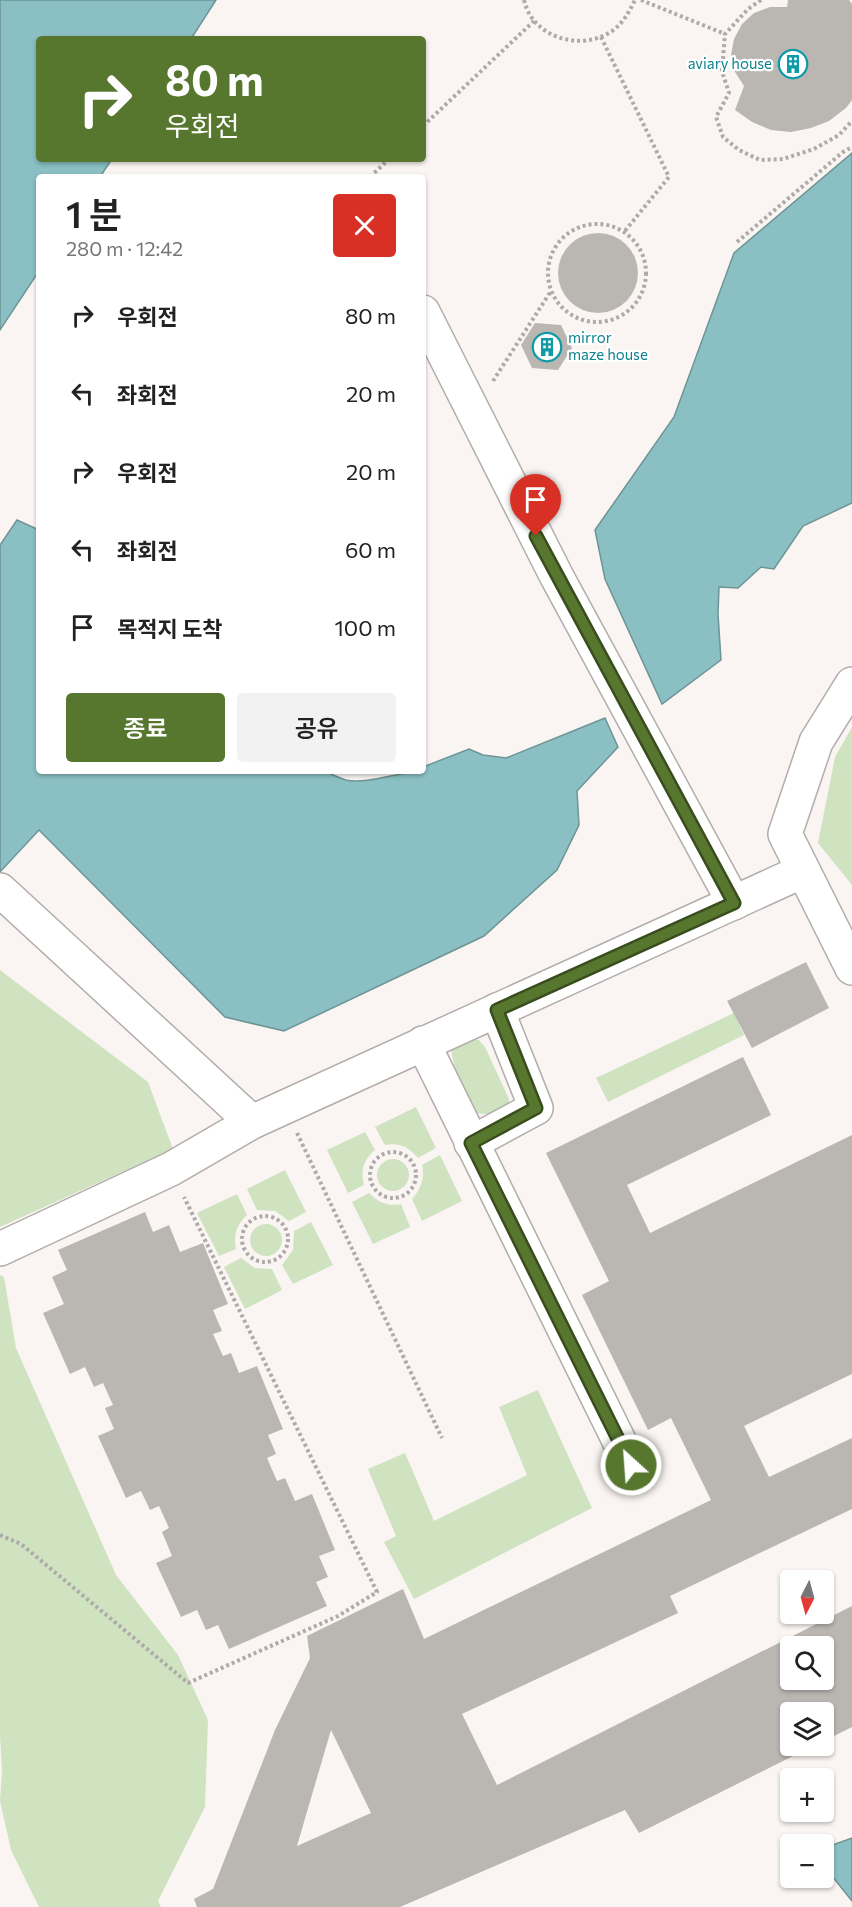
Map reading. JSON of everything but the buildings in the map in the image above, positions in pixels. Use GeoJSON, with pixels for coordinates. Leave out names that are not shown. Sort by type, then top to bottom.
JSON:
{"type":"FeatureCollection","features":[{"type":"Feature","properties":{"kind":"lane"},"geometry":{"type":"LineString","coordinates":[[426,318],[557,577],[734,903]]}},
{"type":"Feature","properties":{"kind":"lane"},"geometry":{"type":"LineString","coordinates":[[852,684],[816,742],[784,834],[852,968]]}},
{"type":"Feature","properties":{"kind":"lane"},"geometry":{"type":"LineString","coordinates":[[0,1249],[171,1169],[252,1122],[803,872]]}},
{"type":"Feature","properties":{"kind":"lane"},"geometry":{"type":"LineString","coordinates":[[0,890],[252,1122]]}},
{"type":"Feature","properties":{"kind":"lane"},"geometry":{"type":"LineString","coordinates":[[471,1143],[536,1108],[497,1010]]}},
{"type":"Feature","properties":{"kind":"lane"},"geometry":{"type":"LineString","coordinates":[[423,1043],[631,1465]]}},
{"type":"Feature","properties":{"kind":"path"},"geometry":{"type":"LineString","coordinates":[[524,0],[534,21],[553,36],[565,40],[589,40],[601,37],[616,28],[628,14],[634,0]]}},
{"type":"Feature","properties":{"kind":"path"},"geometry":{"type":"LineString","coordinates":[[641,0],[725,34]]}},
{"type":"Feature","properties":{"kind":"path"},"geometry":{"type":"LineString","coordinates":[[761,0],[748,9],[725,34],[722,71],[729,93],[716,117],[723,136],[739,150],[760,160],[783,159],[814,149],[839,135],[852,121]]}},
{"type":"Feature","properties":{"kind":"path"},"geometry":{"type":"LineString","coordinates":[[426,123],[534,21]]}},
{"type":"Feature","properties":{"kind":"path"},"geometry":{"type":"LineString","coordinates":[[601,37],[669,177],[624,232]]}},
{"type":"Feature","properties":{"kind":"path"},"geometry":{"type":"LineString","coordinates":[[737,242],[843,152],[852,147]]}},
{"type":"Feature","properties":{"kind":"path"},"geometry":{"type":"LineString","coordinates":[[373,174],[386,162]]}},
{"type":"Feature","properties":{"kind":"path"},"geometry":{"type":"LineString","coordinates":[[594,224],[609,226],[624,232],[635,242],[643,255],[646,270],[645,285],[639,299],[629,311],[616,319],[600,322],[585,321],[571,315],[559,304],[551,291],[548,276],[550,261],[556,247],[579,227],[594,224]]}},
{"type":"Feature","properties":{"kind":"path"},"geometry":{"type":"LineString","coordinates":[[473,411],[551,291]]}},
{"type":"Feature","properties":{"kind":"path"},"geometry":{"type":"LineString","coordinates":[[303,1144],[442,1438]]}},
{"type":"Feature","properties":{"kind":"path"},"geometry":{"type":"LineString","coordinates":[[397,1152],[411,1161],[416,1176],[411,1190],[402,1196],[392,1198],[377,1191],[371,1182],[370,1172],[378,1158],[387,1153],[397,1152]]}},
{"type":"Feature","properties":{"kind":"path"},"geometry":{"type":"LineString","coordinates":[[0,1535],[21,1544],[188,1683],[338,1616],[376,1592],[171,1169]]}},
{"type":"Feature","properties":{"kind":"path"},"geometry":{"type":"LineString","coordinates":[[267,1217],[281,1223],[288,1237],[286,1248],[280,1257],[266,1262],[255,1260],[247,1254],[242,1239],[245,1228],[252,1221],[267,1217]]}},
{"type":"Feature","properties":{"kind":"green space"},"geometry":{"type":"Polygon","coordinates":[[[852,727],[852,885],[818,843],[835,757],[852,727]]]}},
{"type":"Feature","properties":{"kind":"green space"},"geometry":{"type":"Polygon","coordinates":[[[0,970],[148,1082],[173,1149],[0,1227],[0,970]]]}},
{"type":"Feature","properties":{"kind":"green space"},"geometry":{"type":"Polygon","coordinates":[[[734,1013],[744,1035],[608,1102],[596,1078],[734,1013]]]}},
{"type":"Feature","properties":{"kind":"green space"},"geometry":{"type":"Polygon","coordinates":[[[473,1039],[479,1040],[485,1047],[509,1099],[509,1103],[505,1106],[490,1113],[477,1113],[454,1064],[451,1046],[473,1039]]]}},
{"type":"Feature","properties":{"kind":"green space"},"geometry":{"type":"Polygon","coordinates":[[[416,1107],[436,1148],[418,1158],[403,1146],[385,1145],[375,1127],[416,1107]]]}},
{"type":"Feature","properties":{"kind":"green space"},"geometry":{"type":"Polygon","coordinates":[[[365,1132],[375,1150],[364,1165],[362,1174],[364,1185],[348,1193],[327,1150],[365,1132]]]}},
{"type":"Feature","properties":{"kind":"green space"},"geometry":{"type":"Polygon","coordinates":[[[440,1155],[462,1201],[422,1221],[412,1199],[422,1183],[422,1165],[440,1155]]]}},
{"type":"Feature","properties":{"kind":"green space"},"geometry":{"type":"Polygon","coordinates":[[[393,1159],[404,1164],[409,1175],[404,1186],[393,1191],[382,1186],[377,1175],[382,1164],[393,1159]]]}},
{"type":"Feature","properties":{"kind":"green space"},"geometry":{"type":"Polygon","coordinates":[[[285,1170],[306,1212],[289,1221],[275,1211],[257,1210],[247,1189],[285,1170]]]}},
{"type":"Feature","properties":{"kind":"green space"},"geometry":{"type":"Polygon","coordinates":[[[369,1193],[384,1203],[401,1204],[410,1227],[373,1244],[352,1202],[369,1193]]]}},
{"type":"Feature","properties":{"kind":"green space"},"geometry":{"type":"Polygon","coordinates":[[[237,1194],[247,1215],[237,1230],[236,1249],[219,1256],[197,1213],[237,1194]]]}},
{"type":"Feature","properties":{"kind":"green space"},"geometry":{"type":"Polygon","coordinates":[[[311,1222],[333,1265],[293,1284],[282,1265],[293,1250],[294,1231],[311,1222]]]}},
{"type":"Feature","properties":{"kind":"green space"},"geometry":{"type":"Polygon","coordinates":[[[266,1224],[277,1229],[282,1240],[277,1251],[266,1256],[255,1251],[250,1240],[255,1229],[266,1224]]]}},
{"type":"Feature","properties":{"kind":"green space"},"geometry":{"type":"Polygon","coordinates":[[[241,1258],[255,1268],[272,1269],[282,1290],[245,1309],[224,1267],[241,1258]]]}},
{"type":"Feature","properties":{"kind":"green space"},"geometry":{"type":"Polygon","coordinates":[[[0,1275],[4,1277],[16,1348],[116,1575],[178,1655],[208,1720],[205,1807],[158,1901],[161,1907],[39,1907],[11,1850],[0,1801],[2,1770],[0,1735],[0,1275]]]}},
{"type":"Feature","properties":{"kind":"green space"},"geometry":{"type":"Polygon","coordinates":[[[538,1390],[592,1508],[414,1599],[384,1542],[396,1536],[368,1469],[405,1453],[434,1521],[527,1475],[499,1407],[538,1390]]]}},
{"type":"Feature","properties":{"kind":"water"},"geometry":{"type":"Polygon","coordinates":[[[0,0],[216,0],[193,36],[36,36],[36,162],[110,162],[102,174],[36,174],[36,276],[0,330],[0,0]]]}},
{"type":"Feature","properties":{"kind":"water"},"geometry":{"type":"Polygon","coordinates":[[[852,153],[852,503],[803,526],[774,569],[761,567],[738,588],[719,587],[721,660],[662,704],[605,579],[595,530],[674,417],[734,253],[852,153]]]}},
{"type":"Feature","properties":{"kind":"water"},"geometry":{"type":"Polygon","coordinates":[[[17,520],[36,529],[36,774],[331,774],[346,780],[364,781],[400,774],[426,774],[426,766],[469,749],[483,755],[506,758],[605,718],[618,747],[577,791],[579,825],[557,870],[484,936],[284,1031],[225,1017],[39,830],[0,872],[0,545],[17,520]]]}},
{"type":"Feature","properties":{"kind":"water"},"geometry":{"type":"Polygon","coordinates":[[[852,1838],[852,1901],[834,1878],[834,1844],[852,1838]]]}},
{"type":"Feature","properties":{"kind":"place","name":"aviary house"},"geometry":{"type":"Point","coordinates":[793,64]}},
{"type":"Feature","properties":{"kind":"place","name":"mirror maze house"},"geometry":{"type":"Point","coordinates":[547,347]}},
{"type":"Feature","properties":{"kind":"route"},"geometry":{"type":"LineString","coordinates":[[536,536],[734,903],[497,1010],[536,1108],[471,1143],[631,1465]]}}]}
